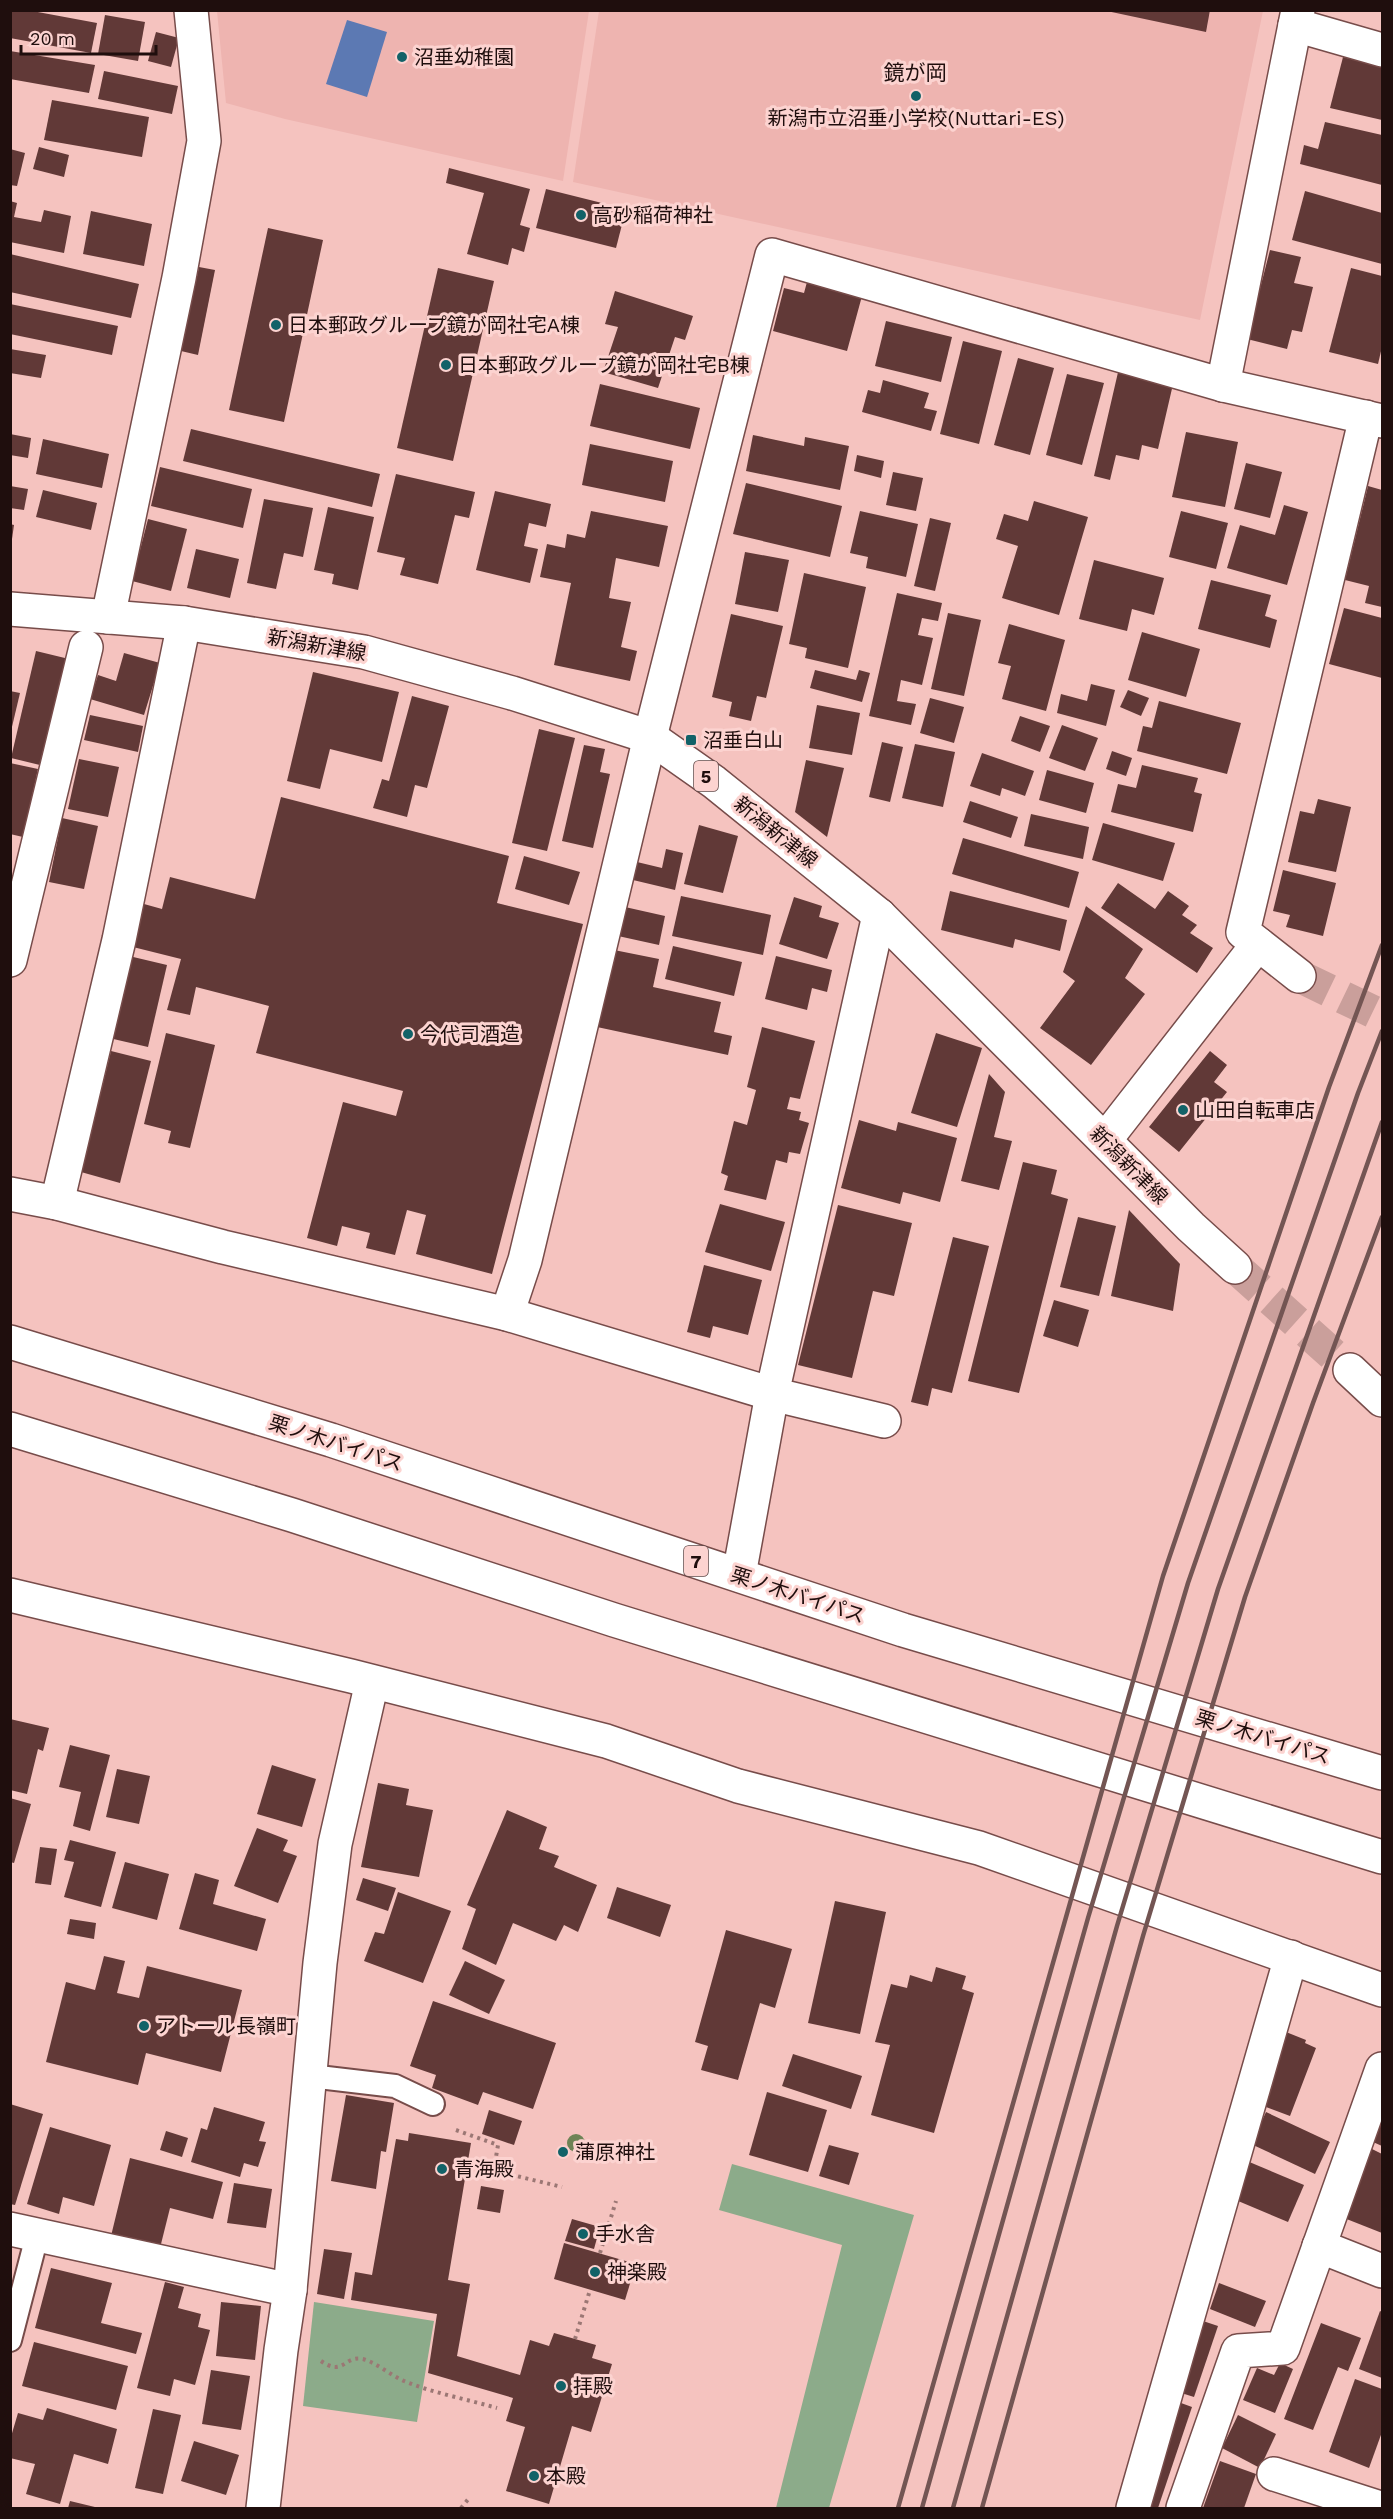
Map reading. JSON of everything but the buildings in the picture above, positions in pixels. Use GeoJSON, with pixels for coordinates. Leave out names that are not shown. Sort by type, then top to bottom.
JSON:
{"type":"FeatureCollection","features":[{"type":"Feature","properties":{"kind":"main road"},"geometry":{"type":"LineString","coordinates":[[108,617],[179,278],[204,141],[183,11]]}},
{"type":"Feature","properties":{"kind":"main road"},"geometry":{"type":"LineString","coordinates":[[1223,385],[1296,18],[1383,50]]}},
{"type":"Feature","properties":{"kind":"main road"},"geometry":{"type":"LineString","coordinates":[[507,1314],[525,1260],[650,737],[772,255],[1223,385],[1374,419],[1244,932],[1299,976]]}},
{"type":"Feature","properties":{"kind":"main road","name":"新潟新津線"},"geometry":{"type":"LineString","coordinates":[[10,609],[184,623],[364,652],[512,693],[650,737],[714,782],[879,915],[1191,1227],[1235,1267]]}},
{"type":"Feature","properties":{"kind":"main road"},"geometry":{"type":"LineString","coordinates":[[57,1203],[119,940],[184,623]]}},
{"type":"Feature","properties":{"kind":"main road"},"geometry":{"type":"LineString","coordinates":[[10,960],[86,647]]}},
{"type":"Feature","properties":{"kind":"main road"},"geometry":{"type":"LineString","coordinates":[[739,1575],[772,1394],[879,915]]}},
{"type":"Feature","properties":{"kind":"main road"},"geometry":{"type":"LineString","coordinates":[[1105,1140],[1258,944]]}},
{"type":"Feature","properties":{"kind":"main road"},"geometry":{"type":"LineString","coordinates":[[10,1194],[57,1203],[223,1247],[507,1314],[772,1394],[884,1421]]}},
{"type":"Feature","properties":{"kind":"main road","name":"栗ノ木バイパス"},"geometry":{"type":"LineString","coordinates":[[10,1342],[331,1440],[903,1630],[1383,1773]]}},
{"type":"Feature","properties":{"kind":"main road"},"geometry":{"type":"LineString","coordinates":[[1350,1370],[1383,1400]]}},
{"type":"Feature","properties":{"kind":"main road"},"geometry":{"type":"LineString","coordinates":[[10,1429],[292,1515],[637,1627],[1383,1857]]}},
{"type":"Feature","properties":{"kind":"main road"},"geometry":{"type":"LineString","coordinates":[[10,1595],[372,1682],[606,1742],[738,1786],[979,1848],[1383,1990]]}},
{"type":"Feature","properties":{"kind":"main road"},"geometry":{"type":"LineString","coordinates":[[263,2508],[290,2290],[320,1963],[335,1844],[372,1682]]}},
{"type":"Feature","properties":{"kind":"main road"},"geometry":{"type":"LineString","coordinates":[[1133,2508],[1291,1957]]}},
{"type":"Feature","properties":{"kind":"main road"},"geometry":{"type":"LineString","coordinates":[[1183,2508],[1238,2351],[1283,2348],[1383,2069]]}},
{"type":"Feature","properties":{"kind":"main road"},"geometry":{"type":"LineString","coordinates":[[24,2233],[290,2290]]}},
{"type":"Feature","properties":{"kind":"main road"},"geometry":{"type":"LineString","coordinates":[[1319,2246],[1383,2271]]}},
{"type":"Feature","properties":{"kind":"main road"},"geometry":{"type":"LineString","coordinates":[[1274,2474],[1380,2508]]}},
{"type":"Feature","properties":{"kind":"lane"},"geometry":{"type":"LineString","coordinates":[[310,2076],[395,2086],[433,2104]]}},
{"type":"Feature","properties":{"kind":"lane"},"geometry":{"type":"LineString","coordinates":[[10,2340],[24,2233]]}},
{"type":"Feature","properties":{"kind":"path"},"geometry":{"type":"LineString","coordinates":[[433,2104],[428,2121],[498,2145],[494,2169]]}},
{"type":"Feature","properties":{"kind":"path"},"geometry":{"type":"LineString","coordinates":[[467,2164],[562,2187]]}},
{"type":"Feature","properties":{"kind":"path"},"geometry":{"type":"LineString","coordinates":[[600,2253],[616,2200]]}},
{"type":"Feature","properties":{"kind":"path"},"geometry":{"type":"LineString","coordinates":[[575,2338],[590,2290]]}},
{"type":"Feature","properties":{"kind":"path"},"geometry":{"type":"LineString","coordinates":[[281,2350],[317,2358],[330,2367],[337,2368],[353,2359],[364,2359],[415,2385],[496,2408]]}},
{"type":"Feature","properties":{"kind":"path"},"geometry":{"type":"LineString","coordinates":[[461,2508],[470,2497]]}},
{"type":"Feature","properties":{"kind":"shaded area","name":"沼垂幼稚園"},"geometry":{"type":"Polygon","coordinates":[[[217,11],[589,11],[563,181],[285,119],[226,103],[217,11]]]}},
{"type":"Feature","properties":{"kind":"shaded area","name":"新潟市立沼垂小学校(Nuttari-ES)"},"geometry":{"type":"Polygon","coordinates":[[[599,11],[1263,11],[1200,320],[573,182],[599,11]]]}},
{"type":"Feature","properties":{"kind":"green space"},"geometry":{"type":"Polygon","coordinates":[[[732,2164],[914,2215],[829,2508],[776,2508],[842,2245],[719,2210],[732,2164]]]}},
{"type":"Feature","properties":{"kind":"green space"},"geometry":{"type":"Polygon","coordinates":[[[314,2302],[434,2321],[417,2422],[303,2406],[314,2302]]]}},
{"type":"Feature","properties":{"kind":"water"},"geometry":{"type":"Polygon","coordinates":[[[347,20],[387,32],[367,97],[326,84],[347,20]]]}},
{"type":"Feature","properties":{"kind":"tunnel"},"geometry":{"type":"LineString","coordinates":[[1299,976],[1382,1016]]}},
{"type":"Feature","properties":{"kind":"tunnel"},"geometry":{"type":"LineString","coordinates":[[1235,1267],[1350,1370]]}},
{"type":"Feature","properties":{"kind":"railway"},"geometry":{"type":"LineString","coordinates":[[898,2508],[1163,1576],[1329,1087],[1382,945]]}},
{"type":"Feature","properties":{"kind":"railway"},"geometry":{"type":"LineString","coordinates":[[922,2508],[1088,1918],[1188,1583],[1358,1093],[1382,1031]]}},
{"type":"Feature","properties":{"kind":"railway"},"geometry":{"type":"LineString","coordinates":[[953,2508],[1117,1926],[1218,1589],[1382,1122]]}},
{"type":"Feature","properties":{"kind":"railway"},"geometry":{"type":"LineString","coordinates":[[982,2508],[1143,1936],[1245,1597],[1313,1403],[1382,1217]]}},
{"type":"Feature","properties":{"kind":"place","name":"沼垂幼稚園"},"geometry":{"type":"Point","coordinates":[402,57]}},
{"type":"Feature","properties":{"kind":"place","name":"新潟市立沼垂小学校(Nuttari-ES)"},"geometry":{"type":"Point","coordinates":[916,96]}},
{"type":"Feature","properties":{"kind":"place","name":"高砂稲荷神社"},"geometry":{"type":"Point","coordinates":[581,215]}},
{"type":"Feature","properties":{"kind":"place","name":"日本郵政グループ鏡が岡社宅A棟"},"geometry":{"type":"Point","coordinates":[276,325]}},
{"type":"Feature","properties":{"kind":"place","name":"日本郵政グループ鏡が岡社宅B棟"},"geometry":{"type":"Point","coordinates":[446,365]}},
{"type":"Feature","properties":{"kind":"place","name":"沼垂白山"},"geometry":{"type":"Point","coordinates":[691,740]}},
{"type":"Feature","properties":{"kind":"place","name":"今代司酒造"},"geometry":{"type":"Point","coordinates":[408,1034]}},
{"type":"Feature","properties":{"kind":"place","name":"山田自転車店"},"geometry":{"type":"Point","coordinates":[1183,1110]}},
{"type":"Feature","properties":{"kind":"place","name":"アトール長嶺町"},"geometry":{"type":"Point","coordinates":[144,2026]}},
{"type":"Feature","properties":{"kind":"place","name":"蒲原神社"},"geometry":{"type":"Point","coordinates":[563,2152]}},
{"type":"Feature","properties":{"kind":"place","name":"青海殿"},"geometry":{"type":"Point","coordinates":[442,2169]}},
{"type":"Feature","properties":{"kind":"place","name":"手水舎"},"geometry":{"type":"Point","coordinates":[583,2234]}},
{"type":"Feature","properties":{"kind":"place","name":"神楽殿"},"geometry":{"type":"Point","coordinates":[595,2272]}},
{"type":"Feature","properties":{"kind":"place","name":"拝殿"},"geometry":{"type":"Point","coordinates":[561,2386]}},
{"type":"Feature","properties":{"kind":"place","name":"本殿"},"geometry":{"type":"Point","coordinates":[534,2476]}},
{"type":"Feature","properties":{"kind":"district","name":"鏡が岡"},"geometry":{"type":"Point","coordinates":[915,72]}}]}
